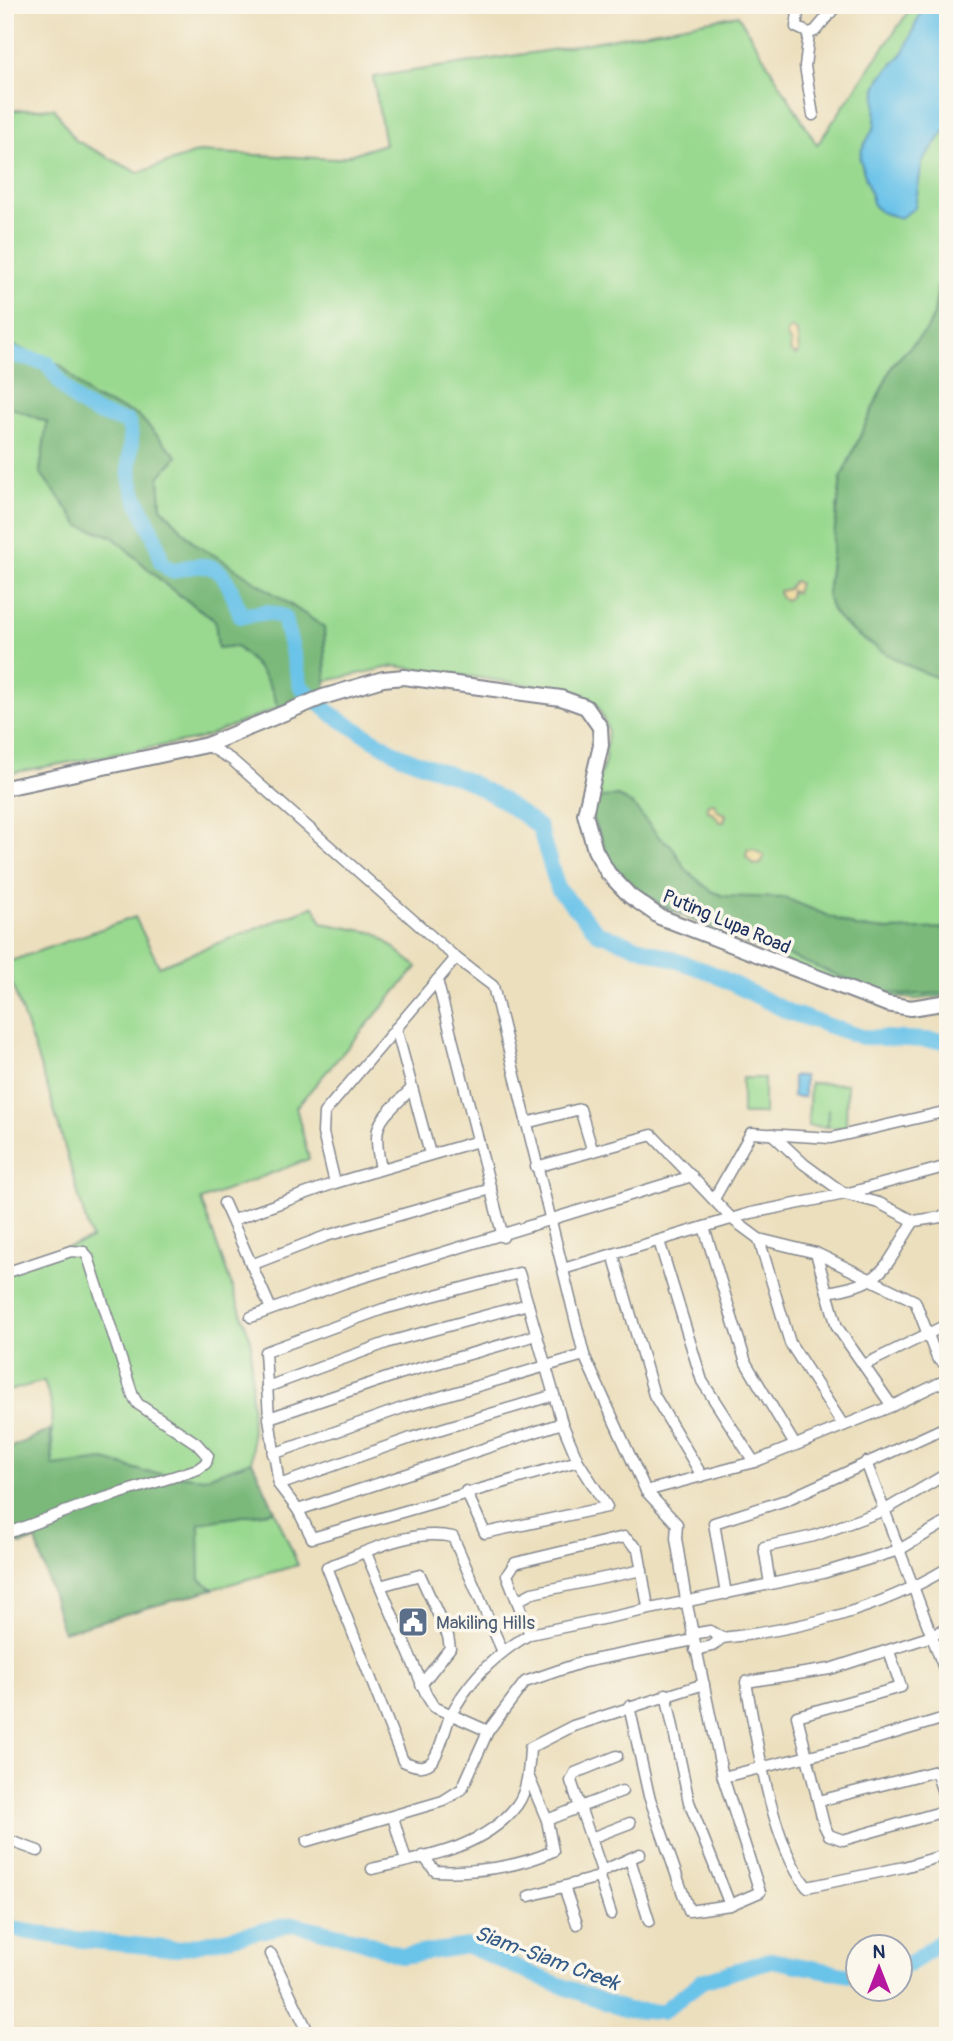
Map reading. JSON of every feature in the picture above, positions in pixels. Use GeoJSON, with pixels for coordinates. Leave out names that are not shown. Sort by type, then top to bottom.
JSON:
{"type":"FeatureCollection","features":[{"type":"Feature","properties":{"kind":"street"},"geometry":{"type":"LineString","coordinates":[[799,5],[796,27],[809,33],[815,32],[837,5]]}},
{"type":"Feature","properties":{"kind":"street"},"geometry":{"type":"LineString","coordinates":[[809,33],[805,66],[813,114]]}},
{"type":"Feature","properties":{"kind":"street","name":"Puting Lupa Road"},"geometry":{"type":"LineString","coordinates":[[207,744],[323,697],[383,679],[404,677],[575,701],[595,716],[600,727],[601,745],[586,800],[587,829],[594,850],[608,873],[630,896],[660,917],[850,993],[887,1004],[911,1007],[948,1002]]}},
{"type":"Feature","properties":{"kind":"street"},"geometry":{"type":"LineString","coordinates":[[5,788],[207,744],[232,760],[456,958],[493,986],[584,1355],[646,1491],[677,1524],[676,1538],[685,1600],[723,1777],[760,1892],[730,1905],[689,1911],[682,1898],[649,1796],[629,1706]]}},
{"type":"Feature","properties":{"kind":"street"},"geometry":{"type":"LineString","coordinates":[[335,1183],[323,1133],[324,1113],[456,958]]}},
{"type":"Feature","properties":{"kind":"street"},"geometry":{"type":"LineString","coordinates":[[437,981],[503,1237]]}},
{"type":"Feature","properties":{"kind":"street"},"geometry":{"type":"LineString","coordinates":[[396,1028],[430,1154]]}},
{"type":"Feature","properties":{"kind":"street"},"geometry":{"type":"LineString","coordinates":[[382,1169],[375,1138],[378,1123],[412,1088]]}},
{"type":"Feature","properties":{"kind":"street"},"geometry":{"type":"LineString","coordinates":[[526,1124],[580,1109],[592,1149]]}},
{"type":"Feature","properties":{"kind":"street"},"geometry":{"type":"LineString","coordinates":[[714,1199],[751,1133],[831,1138],[948,1111]]}},
{"type":"Feature","properties":{"kind":"street"},"geometry":{"type":"LineString","coordinates":[[771,1133],[804,1164],[845,1194],[879,1203],[914,1221],[948,1216]]}},
{"type":"Feature","properties":{"kind":"street"},"geometry":{"type":"LineString","coordinates":[[537,1167],[592,1149],[652,1135],[732,1219],[759,1239],[816,1253],[915,1301],[937,1358],[948,1366]]}},
{"type":"Feature","properties":{"kind":"street"},"geometry":{"type":"LineString","coordinates":[[233,1220],[335,1183],[478,1141]]}},
{"type":"Feature","properties":{"kind":"street"},"geometry":{"type":"LineString","coordinates":[[563,1269],[732,1219],[845,1194],[948,1166]]}},
{"type":"Feature","properties":{"kind":"street"},"geometry":{"type":"LineString","coordinates":[[251,1317],[344,1283],[503,1237],[692,1176]]}},
{"type":"Feature","properties":{"kind":"street"},"geometry":{"type":"LineString","coordinates":[[251,1265],[326,1236],[491,1189]]}},
{"type":"Feature","properties":{"kind":"street"},"geometry":{"type":"LineString","coordinates":[[224,1203],[271,1309]]}},
{"type":"Feature","properties":{"kind":"street"},"geometry":{"type":"LineString","coordinates":[[827,1292],[852,1289],[873,1281],[887,1267],[914,1221]]}},
{"type":"Feature","properties":{"kind":"street"},"geometry":{"type":"LineString","coordinates":[[704,1227],[746,1363],[795,1445]]}},
{"type":"Feature","properties":{"kind":"street"},"geometry":{"type":"LineString","coordinates":[[759,1239],[790,1343],[844,1425]]}},
{"type":"Feature","properties":{"kind":"street"},"geometry":{"type":"LineString","coordinates":[[659,1241],[702,1381],[754,1462]]}},
{"type":"Feature","properties":{"kind":"street"},"geometry":{"type":"LineString","coordinates":[[5,1273],[71,1251],[84,1252],[88,1257],[133,1396],[138,1404],[197,1443],[208,1456],[198,1469],[89,1503],[5,1534]]}},
{"type":"Feature","properties":{"kind":"street"},"geometry":{"type":"LineString","coordinates":[[816,1253],[837,1328],[892,1406]]}},
{"type":"Feature","properties":{"kind":"street"},"geometry":{"type":"LineString","coordinates":[[613,1254],[654,1395],[702,1476]]}},
{"type":"Feature","properties":{"kind":"street"},"geometry":{"type":"LineString","coordinates":[[466,1491],[485,1533],[607,1507],[578,1461],[562,1423],[519,1273],[383,1309],[265,1352],[269,1418],[279,1485],[298,1510],[312,1538],[466,1491],[578,1461]]}},
{"type":"Feature","properties":{"kind":"street"},"geometry":{"type":"LineString","coordinates":[[267,1387],[389,1342],[528,1304]]}},
{"type":"Feature","properties":{"kind":"street"},"geometry":{"type":"LineString","coordinates":[[864,1365],[948,1324]]}},
{"type":"Feature","properties":{"kind":"street"},"geometry":{"type":"LineString","coordinates":[[269,1418],[399,1374],[537,1335]]}},
{"type":"Feature","properties":{"kind":"street"},"geometry":{"type":"LineString","coordinates":[[273,1454],[405,1407],[584,1355]]}},
{"type":"Feature","properties":{"kind":"street"},"geometry":{"type":"LineString","coordinates":[[646,1491],[754,1462],[892,1406],[948,1378]]}},
{"type":"Feature","properties":{"kind":"street"},"geometry":{"type":"LineString","coordinates":[[279,1485],[411,1438],[554,1395]]}},
{"type":"Feature","properties":{"kind":"street"},"geometry":{"type":"LineString","coordinates":[[298,1510],[562,1423]]}},
{"type":"Feature","properties":{"kind":"street"},"geometry":{"type":"LineString","coordinates":[[726,1594],[714,1523],[786,1500],[948,1426]]}},
{"type":"Feature","properties":{"kind":"street"},"geometry":{"type":"LineString","coordinates":[[866,1462],[948,1679]]}},
{"type":"Feature","properties":{"kind":"street"},"geometry":{"type":"LineString","coordinates":[[770,1584],[764,1547],[814,1536],[885,1510],[948,1473]]}},
{"type":"Feature","properties":{"kind":"street"},"geometry":{"type":"LineString","coordinates":[[502,1650],[453,1537],[433,1533],[416,1534],[327,1567],[404,1761],[425,1766],[433,1759],[451,1716],[473,1679],[502,1650],[530,1634],[648,1607],[726,1594],[823,1573],[899,1550],[948,1521]]}},
{"type":"Feature","properties":{"kind":"street"},"geometry":{"type":"LineString","coordinates":[[530,1634],[507,1575],[515,1563],[624,1537],[638,1549],[648,1607]]}},
{"type":"Feature","properties":{"kind":"street"},"geometry":{"type":"LineString","coordinates":[[366,1553],[421,1685],[434,1707],[488,1731]]}},
{"type":"Feature","properties":{"kind":"street"},"geometry":{"type":"LineString","coordinates":[[694,1641],[712,1646],[722,1638],[815,1623],[913,1589],[948,1569]]}},
{"type":"Feature","properties":{"kind":"street"},"geometry":{"type":"LineString","coordinates":[[517,1601],[532,1593],[642,1570]]}},
{"type":"Feature","properties":{"kind":"street"},"geometry":{"type":"LineString","coordinates":[[380,1586],[419,1575],[448,1636],[450,1648],[421,1685]]}},
{"type":"Feature","properties":{"kind":"street"},"geometry":{"type":"LineString","coordinates":[[948,1627],[932,1636],[830,1669],[746,1682],[761,1768],[793,1870],[807,1887],[904,1867],[948,1854]]}},
{"type":"Feature","properties":{"kind":"street"},"geometry":{"type":"LineString","coordinates":[[307,1841],[443,1801],[462,1789],[488,1731],[525,1682],[583,1662],[694,1641],[710,1631],[722,1638]]}},
{"type":"Feature","properties":{"kind":"street"},"geometry":{"type":"LineString","coordinates":[[819,1801],[936,1771],[948,1809],[843,1840],[829,1835],[819,1801],[797,1716],[901,1687],[889,1651]]}},
{"type":"Feature","properties":{"kind":"street"},"geometry":{"type":"LineString","coordinates":[[372,1869],[467,1844],[486,1832],[518,1805],[528,1775],[530,1748],[573,1726],[704,1684]]}},
{"type":"Feature","properties":{"kind":"street"},"geometry":{"type":"LineString","coordinates":[[666,1694],[689,1802],[730,1905]]}},
{"type":"Feature","properties":{"kind":"street"},"geometry":{"type":"LineString","coordinates":[[723,1777],[948,1717]]}},
{"type":"Feature","properties":{"kind":"street"},"geometry":{"type":"LineString","coordinates":[[611,1914],[572,1777],[617,1756]]}},
{"type":"Feature","properties":{"kind":"street"},"geometry":{"type":"LineString","coordinates":[[423,1856],[435,1871],[463,1872],[538,1858],[554,1851],[547,1820],[528,1775]]}},
{"type":"Feature","properties":{"kind":"street"},"geometry":{"type":"LineString","coordinates":[[547,1820],[622,1791]]}},
{"type":"Feature","properties":{"kind":"street"},"geometry":{"type":"LineString","coordinates":[[393,1817],[406,1861]]}},
{"type":"Feature","properties":{"kind":"street"},"geometry":{"type":"LineString","coordinates":[[591,1838],[630,1824]]}},
{"type":"Feature","properties":{"kind":"street"},"geometry":{"type":"LineString","coordinates":[[5,1839],[38,1851]]}},
{"type":"Feature","properties":{"kind":"street"},"geometry":{"type":"LineString","coordinates":[[529,1896],[601,1874],[635,1857],[649,1921]]}},
{"type":"Feature","properties":{"kind":"street"},"geometry":{"type":"LineString","coordinates":[[564,1887],[577,1924]]}},
{"type":"Feature","properties":{"kind":"street"},"geometry":{"type":"LineString","coordinates":[[271,1955],[310,2036]]}},
{"type":"Feature","properties":{"kind":"green space"},"geometry":{"type":"Polygon","coordinates":[[[913,5],[948,5],[948,255],[941,266],[934,315],[927,330],[893,364],[841,478],[827,595],[832,610],[852,631],[903,663],[948,680],[948,996],[917,999],[873,995],[814,974],[658,905],[627,886],[607,862],[588,813],[605,761],[608,730],[599,708],[579,692],[395,666],[326,681],[324,627],[196,545],[161,507],[159,477],[177,457],[138,415],[91,397],[62,366],[5,342],[5,111],[54,108],[75,140],[138,173],[199,152],[336,159],[385,144],[373,77],[551,50],[738,15],[817,145],[913,5]]]}},
{"type":"Feature","properties":{"kind":"green space"},"geometry":{"type":"Polygon","coordinates":[[[948,255],[948,680],[903,663],[852,631],[832,610],[827,595],[841,478],[893,364],[927,330],[934,315],[941,266],[948,255]]]}},
{"type":"Feature","properties":{"kind":"green space"},"geometry":{"type":"Polygon","coordinates":[[[5,342],[62,366],[91,397],[138,415],[177,456],[159,477],[161,507],[196,545],[324,627],[326,689],[278,708],[267,681],[236,646],[218,648],[215,620],[167,586],[112,536],[80,526],[40,472],[47,422],[5,405],[5,342]]]}},
{"type":"Feature","properties":{"kind":"green space"},"geometry":{"type":"Polygon","coordinates":[[[5,405],[47,422],[40,472],[80,526],[112,536],[167,586],[215,621],[218,648],[236,646],[250,660],[267,681],[278,708],[199,739],[5,774],[5,405]]]}},
{"type":"Feature","properties":{"kind":"green space"},"geometry":{"type":"Polygon","coordinates":[[[618,796],[634,806],[659,837],[671,845],[687,871],[711,891],[724,896],[785,898],[856,927],[890,930],[948,928],[948,993],[903,995],[874,990],[660,904],[632,885],[611,864],[590,813],[593,802],[602,797],[618,796]]]}},
{"type":"Feature","properties":{"kind":"green space"},"geometry":{"type":"Polygon","coordinates":[[[314,906],[322,923],[376,933],[417,967],[296,1107],[309,1159],[201,1200],[251,1340],[252,1461],[204,1478],[145,1472],[105,1460],[53,1466],[51,1403],[44,1381],[5,1392],[5,1269],[91,1239],[49,1092],[5,963],[135,917],[159,966],[314,906]]]}},
{"type":"Feature","properties":{"kind":"green space"},"geometry":{"type":"Polygon","coordinates":[[[742,1078],[764,1078],[764,1114],[742,1114],[742,1078]]]}},
{"type":"Feature","properties":{"kind":"green space"},"geometry":{"type":"Polygon","coordinates":[[[810,1083],[847,1084],[846,1128],[828,1127],[828,1109],[827,1127],[808,1126],[810,1083]]]}},
{"type":"Feature","properties":{"kind":"green space"},"geometry":{"type":"Polygon","coordinates":[[[50,1430],[53,1466],[105,1460],[145,1472],[204,1478],[252,1461],[275,1511],[199,1523],[200,1579],[213,1589],[63,1632],[36,1540],[20,1545],[15,1529],[5,1532],[5,1450],[50,1430]]]}},
{"type":"Feature","properties":{"kind":"green space"},"geometry":{"type":"Polygon","coordinates":[[[275,1511],[298,1565],[213,1589],[200,1580],[198,1523],[275,1511]]]}},
{"type":"Feature","properties":{"kind":"sand"},"geometry":{"type":"Polygon","coordinates":[[[790,328],[797,332],[799,352],[795,355],[790,351],[791,344],[786,334],[790,328]]]}},
{"type":"Feature","properties":{"kind":"sand"},"geometry":{"type":"Polygon","coordinates":[[[794,581],[799,583],[796,593],[791,591],[790,597],[785,600],[780,597],[779,591],[788,589],[794,581]]]}},
{"type":"Feature","properties":{"kind":"sand"},"geometry":{"type":"Polygon","coordinates":[[[713,802],[719,812],[726,814],[724,822],[720,822],[708,811],[707,805],[713,802]]]}},
{"type":"Feature","properties":{"kind":"sand"},"geometry":{"type":"Polygon","coordinates":[[[753,849],[764,856],[761,864],[754,865],[746,857],[747,850],[753,849]]]}},
{"type":"Feature","properties":{"kind":"water"},"geometry":{"type":"Polygon","coordinates":[[[928,5],[948,5],[948,127],[922,162],[915,208],[900,218],[881,212],[874,206],[860,159],[862,149],[875,126],[876,88],[881,77],[904,52],[920,14],[928,5]]]}},
{"type":"Feature","properties":{"kind":"water"},"geometry":{"type":"Polygon","coordinates":[[[793,1076],[804,1076],[804,1097],[793,1097],[793,1076]]]}},
{"type":"Feature","properties":{"kind":"waterway"},"geometry":{"type":"LineString","coordinates":[[5,353],[47,363],[71,396],[80,403],[99,414],[128,422],[132,485],[155,539],[161,562],[172,571],[189,567],[212,567],[225,579],[241,616],[267,612],[284,617],[301,687],[334,716],[401,756],[468,781],[502,800],[539,827],[558,889],[598,933],[709,972],[791,1013],[862,1037],[948,1041]]}},
{"type":"Feature","properties":{"kind":"waterway","name":"Siam-Siam Creek"},"geometry":{"type":"LineString","coordinates":[[5,1928],[73,1939],[177,1949],[293,1924],[360,1940],[402,1956],[468,1946],[541,1978],[626,2010],[662,2012],[702,1981],[771,1960],[844,1974]]}},
{"type":"Feature","properties":{"kind":"waterway","name":"Siam-Siam Creek"},"geometry":{"type":"LineString","coordinates":[[914,1961],[948,1936]]}},
{"type":"Feature","properties":{"kind":"place","name":"Makiling Hills"},"geometry":{"type":"Point","coordinates":[413,1622]}}]}
